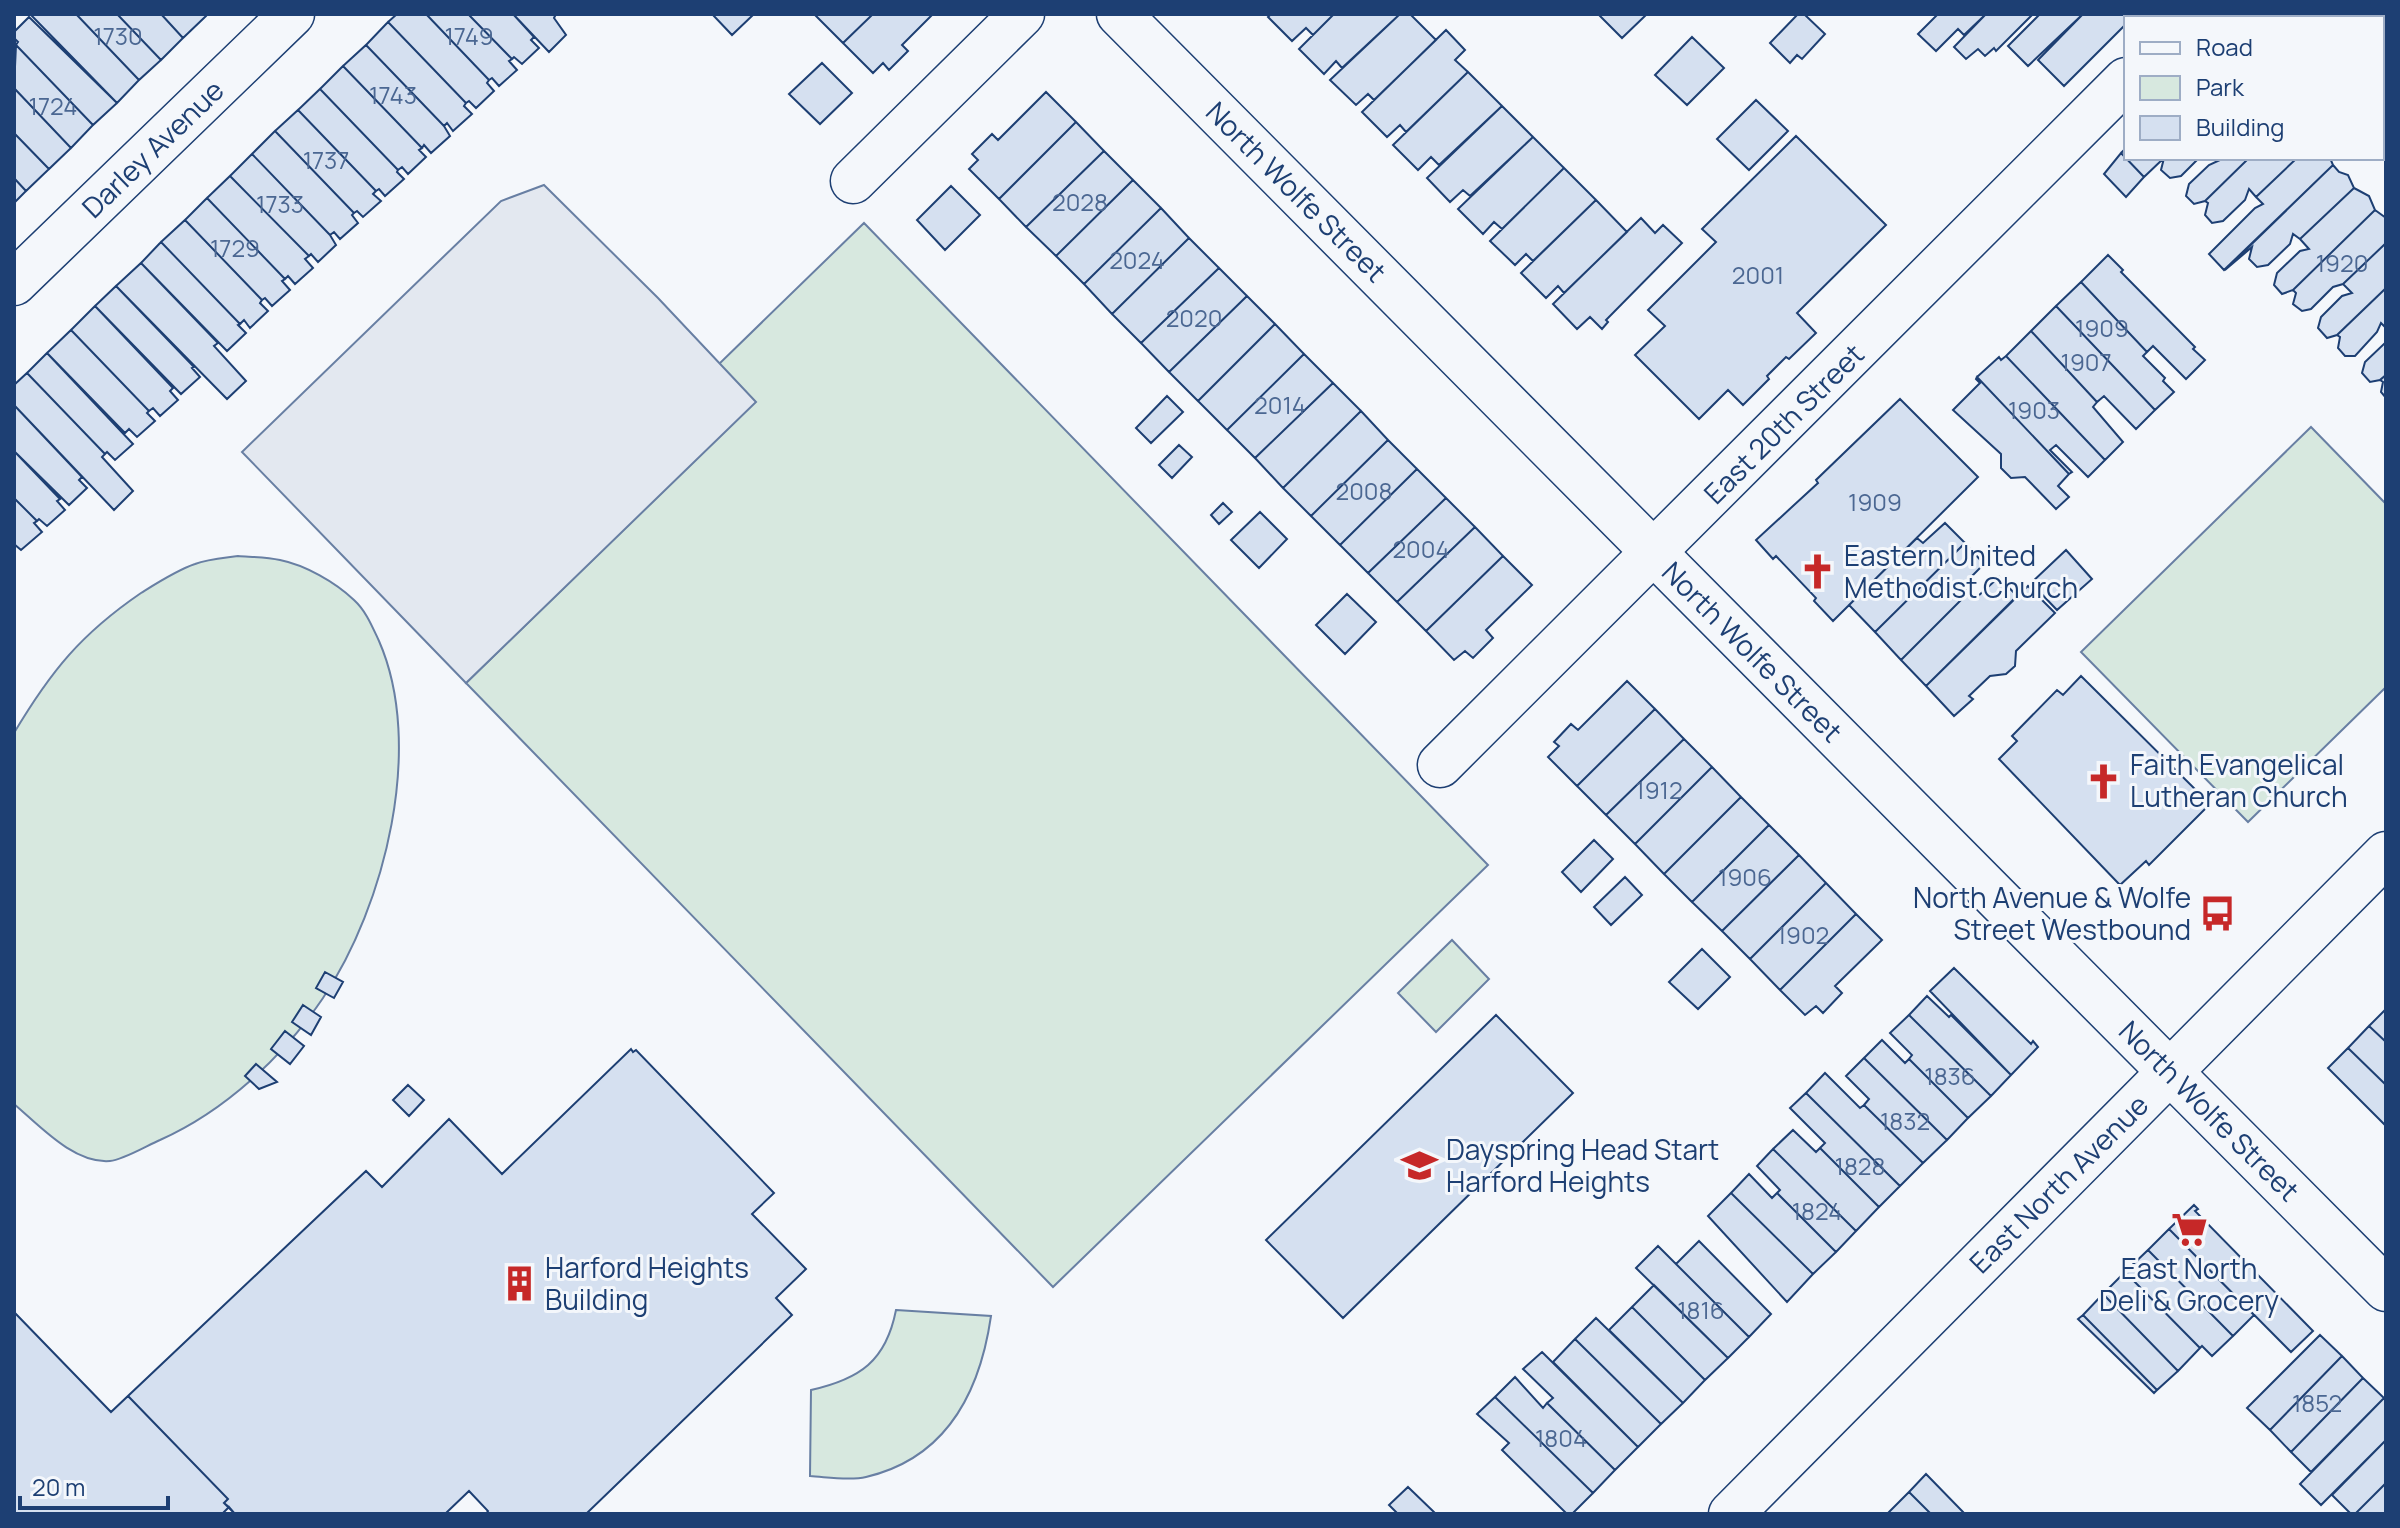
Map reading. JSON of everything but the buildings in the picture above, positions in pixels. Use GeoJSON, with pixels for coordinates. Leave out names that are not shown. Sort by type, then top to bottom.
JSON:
{"type":"FeatureCollection","features":[{"type":"Feature","properties":{"kind":"main road","name":"Darley Avenue"},"geometry":{"type":"LineString","coordinates":[[14,283],[292,14]]}},
{"type":"Feature","properties":{"kind":"main road"},"geometry":{"type":"LineString","coordinates":[[853,181],[1022,14]]}},
{"type":"Feature","properties":{"kind":"main road","name":"North Wolfe Street"},"geometry":{"type":"LineString","coordinates":[[1119,14],[2386,1289]]}},
{"type":"Feature","properties":{"kind":"main road","name":"East 20th Street"},"geometry":{"type":"LineString","coordinates":[[1440,765],[2124,82]]}},
{"type":"Feature","properties":{"kind":"main road","name":"East North Avenue"},"geometry":{"type":"LineString","coordinates":[[1731,1514],[2386,854]]}},
{"type":"Feature","properties":{"kind":"green space"},"geometry":{"type":"Polygon","coordinates":[[[864,223],[1488,865],[1053,1287],[466,683],[755,402],[719,364],[864,223]]]}},
{"type":"Feature","properties":{"kind":"green space"},"geometry":{"type":"Polygon","coordinates":[[[2311,427],[2386,504],[2386,687],[2248,822],[2081,652],[2311,427]]]}},
{"type":"Feature","properties":{"kind":"green space"},"geometry":{"type":"Polygon","coordinates":[[[238,556],[280,560],[309,570],[346,593],[368,619],[379,641],[392,683],[398,728],[398,776],[392,824],[380,872],[345,961],[323,998],[290,1041],[251,1080],[207,1114],[128,1155],[110,1161],[97,1160],[58,1142],[14,1104],[14,733],[55,672],[101,623],[174,573],[205,561],[238,556]]]}},
{"type":"Feature","properties":{"kind":"green space"},"geometry":{"type":"Polygon","coordinates":[[[1452,940],[1489,979],[1436,1032],[1398,993],[1452,940]]]}},
{"type":"Feature","properties":{"kind":"green space"},"geometry":{"type":"Polygon","coordinates":[[[896,1310],[991,1316],[986,1344],[968,1395],[955,1418],[938,1438],[918,1455],[894,1468],[859,1478],[810,1476],[811,1390],[844,1380],[868,1365],[885,1342],[896,1310]]]}},
{"type":"Feature","properties":{"kind":"shaded area"},"geometry":{"type":"Polygon","coordinates":[[[544,185],[658,298],[756,402],[466,683],[242,452],[501,201],[544,185]]]}},
{"type":"Feature","properties":{"kind":"place","name":"Eastern United Methodist Church"},"geometry":{"type":"Point","coordinates":[1818,572]}},
{"type":"Feature","properties":{"kind":"place","name":"Faith Evangelical Lutheran Church"},"geometry":{"type":"Point","coordinates":[2104,781]}},
{"type":"Feature","properties":{"kind":"place","name":"North Avenue & Wolfe Street Westbound"},"geometry":{"type":"Point","coordinates":[2217,914]}},
{"type":"Feature","properties":{"kind":"place","name":"Dayspring Head Start Harford Heights"},"geometry":{"type":"Point","coordinates":[1420,1166]}},
{"type":"Feature","properties":{"kind":"place","name":"East North Deli & Grocery"},"geometry":{"type":"Point","coordinates":[2189,1229]}},
{"type":"Feature","properties":{"kind":"place","name":"Harford Heights Building"},"geometry":{"type":"Point","coordinates":[519,1284]}}]}
